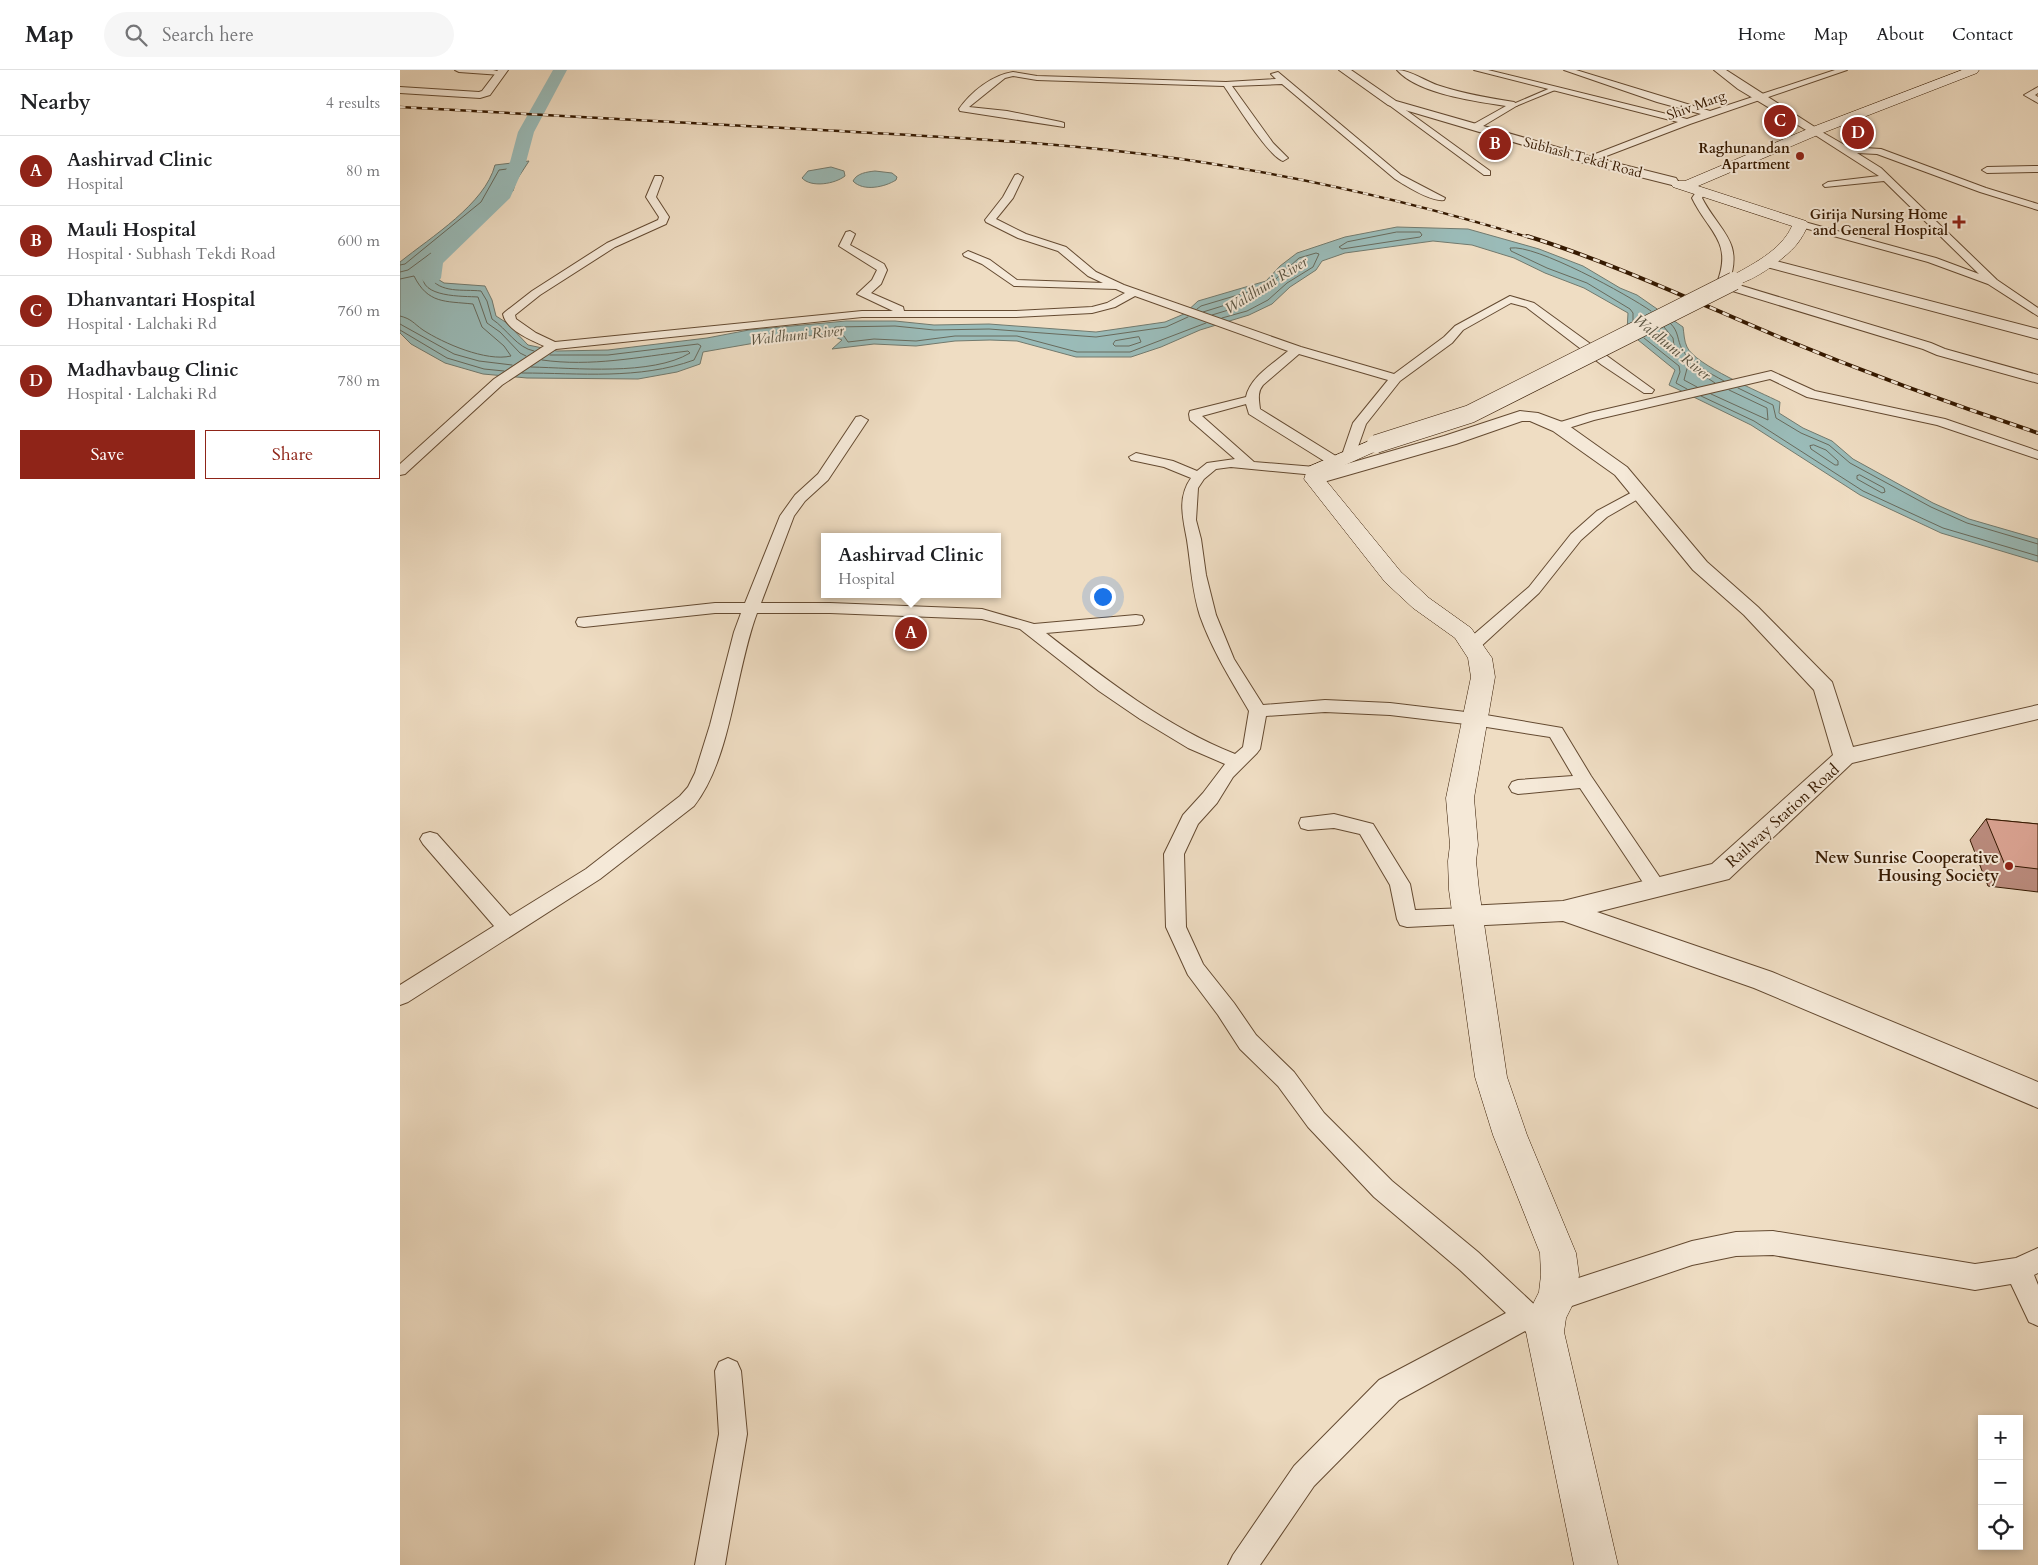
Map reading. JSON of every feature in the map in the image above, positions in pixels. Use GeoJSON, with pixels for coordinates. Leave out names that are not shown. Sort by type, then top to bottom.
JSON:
{"type":"FeatureCollection","features":[{"type":"Feature","properties":{"kind":"main road"},"geometry":{"type":"LineString","coordinates":[[1679,184],[1954,70]]}},
{"type":"Feature","properties":{"kind":"main road"},"geometry":{"type":"LineString","coordinates":[[1811,128],[1973,70]]}},
{"type":"Feature","properties":{"kind":"main road"},"geometry":{"type":"LineString","coordinates":[[1596,1565],[1536,1324],[1548,1312],[1557,1298],[1560,1275],[1558,1253],[1510,1135],[1491,1077],[1466,916],[1462,861],[1464,845],[1461,830],[1460,798],[1483,677],[1480,658],[1463,633],[1421,603],[1393,577],[1328,466],[1376,444],[1470,414],[1768,263],[1799,232],[1801,224],[1679,184]]}},
{"type":"Feature","properties":{"kind":"street"},"geometry":{"type":"LineString","coordinates":[[459,70],[502,72]]}},
{"type":"Feature","properties":{"kind":"street"},"geometry":{"type":"LineString","coordinates":[[1270,70],[1398,177],[1414,187],[1440,198]]}},
{"type":"Feature","properties":{"kind":"street","name":"Subhash Tekdi Road"},"geometry":{"type":"LineString","coordinates":[[1344,70],[1392,103],[1588,160],[1679,184]]}},
{"type":"Feature","properties":{"kind":"street"},"geometry":{"type":"LineString","coordinates":[[1401,70],[1419,82],[1490,101],[1514,105]]}},
{"type":"Feature","properties":{"kind":"street"},"geometry":{"type":"LineString","coordinates":[[1478,70],[1687,122]]}},
{"type":"Feature","properties":{"kind":"street"},"geometry":{"type":"LineString","coordinates":[[1568,70],[1710,114]]}},
{"type":"Feature","properties":{"kind":"street"},"geometry":{"type":"LineString","coordinates":[[1719,70],[1739,85],[1761,96],[1878,170],[1993,282],[2038,313]]}},
{"type":"Feature","properties":{"kind":"street","name":"Shiv Marg"},"geometry":{"type":"LineString","coordinates":[[1588,160],[1687,122],[1843,70]]}},
{"type":"Feature","properties":{"kind":"street"},"geometry":{"type":"LineString","coordinates":[[400,90],[480,95],[486,93],[502,72]]}},
{"type":"Feature","properties":{"kind":"street"},"geometry":{"type":"LineString","coordinates":[[1061,125],[1007,114],[963,109],[969,101],[992,82],[1007,74],[1037,78],[1226,84],[1285,81]]}},
{"type":"Feature","properties":{"kind":"street"},"geometry":{"type":"LineString","coordinates":[[1226,84],[1270,145],[1283,158]]}},
{"type":"Feature","properties":{"kind":"street"},"geometry":{"type":"LineString","coordinates":[[1475,127],[1514,105],[1554,89]]}},
{"type":"Feature","properties":{"kind":"street"},"geometry":{"type":"LineString","coordinates":[[2038,90],[2028,95],[2038,100]]}},
{"type":"Feature","properties":{"kind":"street"},"geometry":{"type":"LineString","coordinates":[[1392,103],[1487,173]]}},
{"type":"Feature","properties":{"kind":"street"},"geometry":{"type":"LineString","coordinates":[[1845,150],[1878,151],[1989,192],[2038,206]]}},
{"type":"Feature","properties":{"kind":"street"},"geometry":{"type":"LineString","coordinates":[[1988,170],[2038,169]]}},
{"type":"Feature","properties":{"kind":"street"},"geometry":{"type":"LineString","coordinates":[[1018,177],[1008,198],[990,220],[1022,236],[1062,249],[1092,274],[1120,287],[1297,350],[1396,378]]}},
{"type":"Feature","properties":{"kind":"street"},"geometry":{"type":"LineString","coordinates":[[551,347],[510,320],[509,314],[536,293],[611,245],[662,222],[664,217],[651,198],[658,178]]}},
{"type":"Feature","properties":{"kind":"street"},"geometry":{"type":"LineString","coordinates":[[1828,185],[1885,178]]}},
{"type":"Feature","properties":{"kind":"street"},"geometry":{"type":"LineString","coordinates":[[1701,191],[1697,198],[1700,205],[1723,237],[1730,252],[1731,263],[1723,283],[1730,287],[1927,346],[1941,352],[2038,379]]}},
{"type":"Feature","properties":{"kind":"street"},"geometry":{"type":"LineString","coordinates":[[1801,224],[1883,245],[1936,262],[1973,277],[1993,282]]}},
{"type":"Feature","properties":{"kind":"street"},"geometry":{"type":"LineString","coordinates":[[850,234],[844,246],[880,266],[882,270],[877,282],[863,294],[912,313]]}},
{"type":"Feature","properties":{"kind":"street"},"geometry":{"type":"LineString","coordinates":[[968,254],[986,262],[1014,283],[1120,287]]}},
{"type":"Feature","properties":{"kind":"street"},"geometry":{"type":"LineString","coordinates":[[1768,263],[2038,334]]}},
{"type":"Feature","properties":{"kind":"street"},"geometry":{"type":"LineString","coordinates":[[403,465],[498,382],[551,347],[862,314],[1016,314],[1092,310],[1111,305],[1135,292]]}},
{"type":"Feature","properties":{"kind":"street"},"geometry":{"type":"LineString","coordinates":[[1328,466],[1396,378],[1448,340],[1459,328],[1510,299],[1530,305],[1606,362],[1648,390]]}},
{"type":"Feature","properties":{"kind":"street"},"geometry":{"type":"LineString","coordinates":[[1297,350],[1258,382],[1254,388],[1252,400],[1254,411],[1328,466]]}},
{"type":"Feature","properties":{"kind":"street"},"geometry":{"type":"LineString","coordinates":[[1559,427],[1590,417],[1771,375],[1811,394],[1940,422],[2038,455]]}},
{"type":"Feature","properties":{"kind":"street"},"geometry":{"type":"LineString","coordinates":[[1251,466],[1195,418],[1199,413],[1252,400]]}},
{"type":"Feature","properties":{"kind":"street"},"geometry":{"type":"LineString","coordinates":[[1243,1565],[1304,1476],[1389,1390],[1536,1324],[1469,1261],[1383,1189],[1316,1120],[1286,1079],[1248,1042],[1226,1009],[1195,969],[1176,927],[1174,854],[1190,820],[1210,798],[1227,772],[1251,749],[1258,710],[1226,659],[1208,615],[1189,520],[1191,488],[1199,476],[1212,466],[1231,463],[1251,466],[1328,466],[1450,440],[1520,416],[1532,416],[1559,427],[1621,471],[1700,566],[1751,611],[1824,687],[1845,757]]}},
{"type":"Feature","properties":{"kind":"street"},"geometry":{"type":"LineString","coordinates":[[400,996],[593,874],[686,801],[695,791],[704,773],[719,725],[742,632],[750,608],[769,566],[787,516],[800,498],[823,476],[861,420]]}},
{"type":"Feature","properties":{"kind":"street"},"geometry":{"type":"LineString","coordinates":[[1136,457],[1168,464],[1199,476]]}},
{"type":"Feature","properties":{"kind":"street"},"geometry":{"type":"LineString","coordinates":[[1471,646],[1534,590],[1576,537],[1602,514],[1640,492]]}},
{"type":"Feature","properties":{"kind":"street"},"geometry":{"type":"LineString","coordinates":[[584,622],[705,609],[750,608],[830,608],[982,614],[1012,620],[1031,629],[1120,698],[1152,719],[1189,741],[1238,762]]}},
{"type":"Feature","properties":{"kind":"street"},"geometry":{"type":"LineString","coordinates":[[1031,629],[1136,620]]}},
{"type":"Feature","properties":{"kind":"street"},"geometry":{"type":"LineString","coordinates":[[1258,710],[1333,706],[1475,719],[1556,732],[1585,781],[1657,888]]}},
{"type":"Feature","properties":{"kind":"street","name":"Railway Station Road"},"geometry":{"type":"LineString","coordinates":[[1466,916],[1563,911],[1720,872],[1845,757],[2038,712]]}},
{"type":"Feature","properties":{"kind":"street"},"geometry":{"type":"LineString","coordinates":[[1518,787],[1585,781]]}},
{"type":"Feature","properties":{"kind":"street"},"geometry":{"type":"LineString","coordinates":[[1308,823],[1334,821],[1366,829],[1400,884],[1406,919],[1466,916]]}},
{"type":"Feature","properties":{"kind":"street"},"geometry":{"type":"LineString","coordinates":[[430,839],[508,928]]}},
{"type":"Feature","properties":{"kind":"street"},"geometry":{"type":"LineString","coordinates":[[1563,911],[1763,980],[2038,1095]]}},
{"type":"Feature","properties":{"kind":"street"},"geometry":{"type":"LineString","coordinates":[[1557,1298],[1692,1253],[1736,1244],[1773,1243],[1975,1277],[2028,1265],[2038,1313]]}},
{"type":"Feature","properties":{"kind":"street"},"geometry":{"type":"LineString","coordinates":[[710,1565],[733,1434],[728,1370]]}},
{"type":"Feature","properties":{"kind":"water","name":"Waldhuni River"},"geometry":{"type":"Polygon","coordinates":[[[529,161],[516,181],[513,191],[457,239],[433,276],[444,283],[485,286],[492,300],[496,316],[507,323],[528,345],[557,351],[608,350],[707,338],[749,330],[846,321],[895,321],[934,325],[989,324],[1096,332],[1165,322],[1184,314],[1198,301],[1266,281],[1280,266],[1297,253],[1345,237],[1397,227],[1468,229],[1539,249],[1583,266],[1620,288],[1637,295],[1683,327],[1687,347],[1702,362],[1780,402],[1779,413],[1803,428],[1832,441],[1853,459],[1933,503],[1969,519],[2038,539],[2038,562],[1941,533],[1860,495],[1751,425],[1669,385],[1675,370],[1627,331],[1628,313],[1584,288],[1545,273],[1514,258],[1472,245],[1433,241],[1345,253],[1322,261],[1316,270],[1290,287],[1272,304],[1249,315],[1200,330],[1161,347],[1131,357],[1076,357],[1017,341],[990,340],[955,341],[916,346],[874,344],[832,349],[842,340],[828,334],[778,339],[703,352],[700,364],[677,372],[638,379],[527,378],[483,374],[445,363],[411,344],[400,333],[400,262],[441,231],[469,206],[489,179],[495,165],[529,161]]]}},
{"type":"Feature","properties":{"kind":"water"},"geometry":{"type":"Polygon","coordinates":[[[831,167],[844,171],[845,176],[823,184],[811,183],[802,178],[808,171],[831,167]]]}},
{"type":"Feature","properties":{"kind":"water"},"geometry":{"type":"Polygon","coordinates":[[[866,172],[892,173],[897,177],[896,180],[886,185],[874,187],[862,186],[853,181],[866,172]]]}},
{"type":"Feature","properties":{"kind":"building"},"geometry":{"type":"Polygon","coordinates":[[[1986,819],[2038,824],[2038,869],[2005,865],[1986,819]]]}},
{"type":"Feature","properties":{"kind":"waterway"},"geometry":{"type":"LineString","coordinates":[[431,278],[434,261],[501,198],[518,162],[526,132],[560,70]]}},
{"type":"Feature","properties":{"kind":"railway"},"geometry":{"type":"LineString","coordinates":[[400,107],[941,137],[1045,144],[1149,155],[1243,169],[1326,185],[1408,204],[1531,238]]}},
{"type":"Feature","properties":{"kind":"railway"},"geometry":{"type":"LineString","coordinates":[[1527,236],[1591,258],[1843,363],[2038,433]]}},
{"type":"Feature","properties":{"kind":"place","name":"Dhanvantari Hospital"},"geometry":{"type":"Point","coordinates":[1780,121]}},
{"type":"Feature","properties":{"kind":"place","name":"Madhavbaug Clinic"},"geometry":{"type":"Point","coordinates":[1858,133]}},
{"type":"Feature","properties":{"kind":"place","name":"Mauli Hospital"},"geometry":{"type":"Point","coordinates":[1495,144]}},
{"type":"Feature","properties":{"kind":"place","name":"Raghunandan Apartment"},"geometry":{"type":"Point","coordinates":[1800,156]}},
{"type":"Feature","properties":{"kind":"place","name":"Girija Nursing Home and General Hospital"},"geometry":{"type":"Point","coordinates":[1959,222]}},
{"type":"Feature","properties":{"kind":"place","name":"Aashirvad Clinic"},"geometry":{"type":"Point","coordinates":[911,633]}},
{"type":"Feature","properties":{"kind":"place","name":"New Sunrise Cooperative Housing Society"},"geometry":{"type":"Point","coordinates":[2009,866]}}]}
